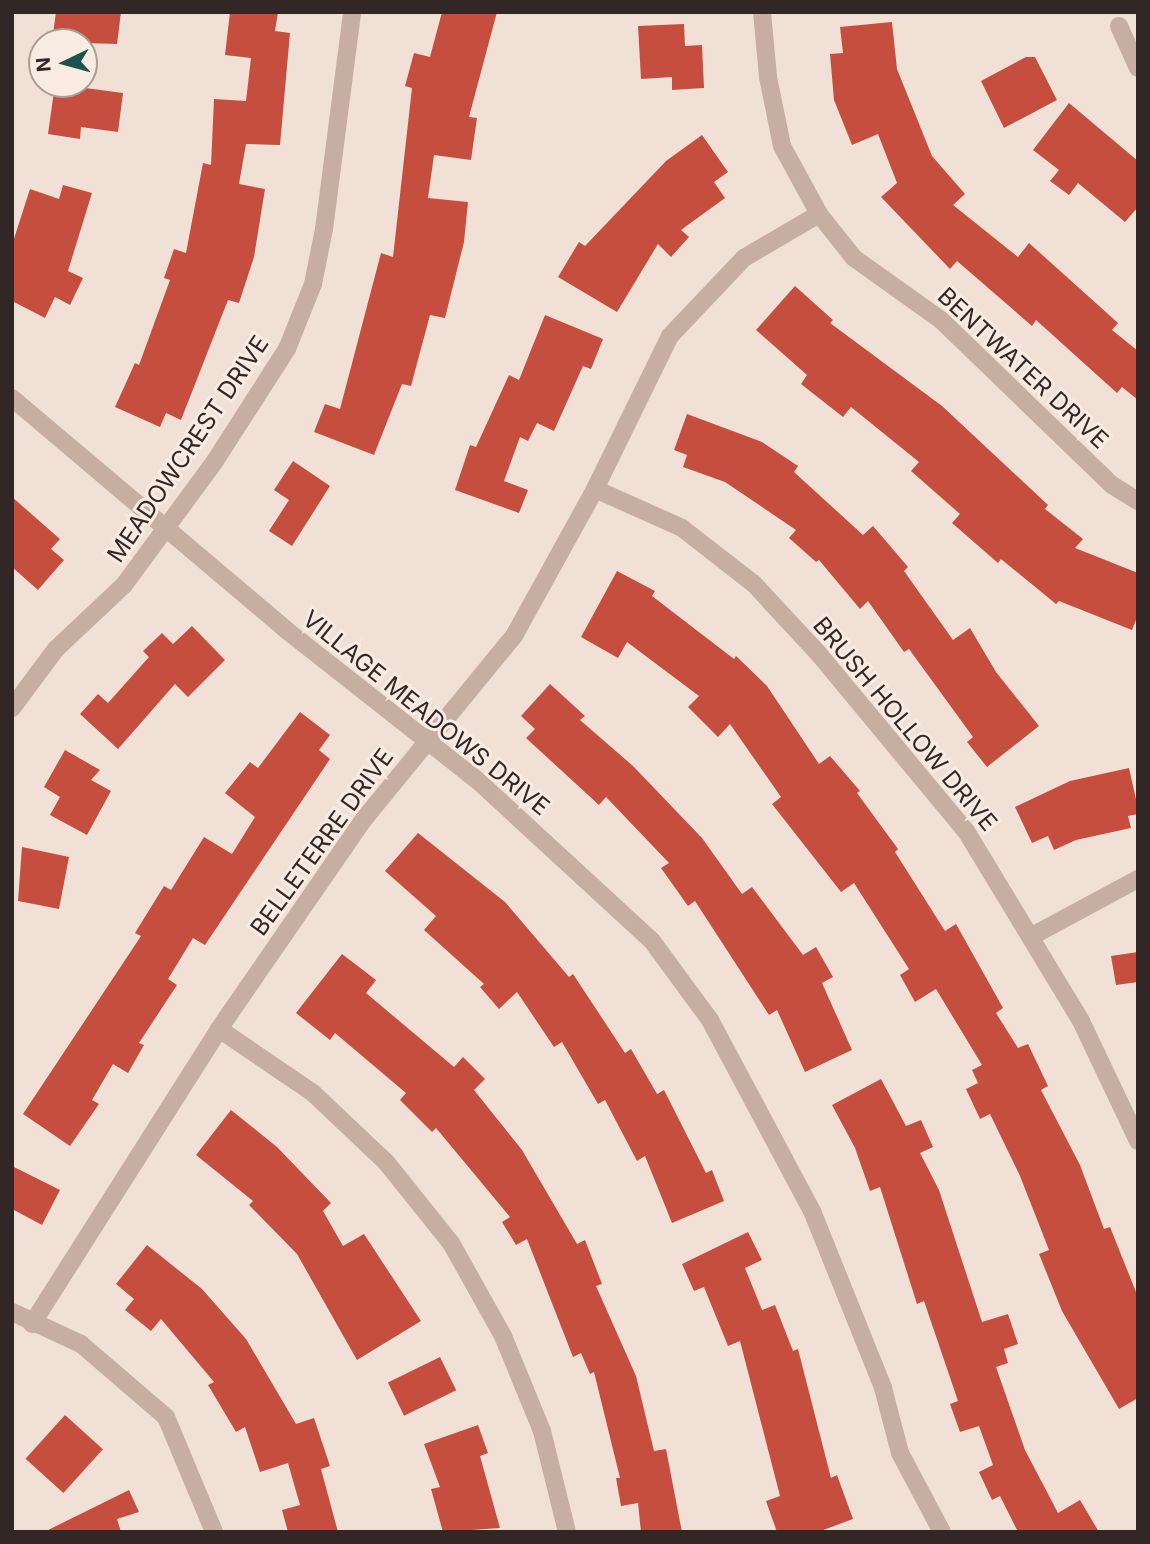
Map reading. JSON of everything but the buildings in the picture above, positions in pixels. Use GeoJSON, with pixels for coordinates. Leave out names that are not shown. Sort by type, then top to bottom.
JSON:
{"type":"FeatureCollection","features":[{"type":"Feature","properties":{"kind":"street","name":"MEADOWCREST DRIVE"},"geometry":{"type":"LineString","coordinates":[[12,708],[56,649],[124,585],[166,530],[287,349],[313,284],[352,12]]}},
{"type":"Feature","properties":{"kind":"street","name":"BENTWATER DRIVE"},"geometry":{"type":"LineString","coordinates":[[762,12],[768,77],[782,146],[819,214],[854,258],[941,320],[1112,485],[1138,501]]}},
{"type":"Feature","properties":{"kind":"street"},"geometry":{"type":"LineString","coordinates":[[1119,26],[1138,68]]}},
{"type":"Feature","properties":{"kind":"street","name":"BELLETERRE DRIVE"},"geometry":{"type":"LineString","coordinates":[[32,1324],[219,1029],[364,819],[514,636],[595,489],[670,337],[744,258],[819,214]]}},
{"type":"Feature","properties":{"kind":"street","name":"VILLAGE MEADOWS DRIVE"},"geometry":{"type":"LineString","coordinates":[[12,398],[166,530],[427,743],[477,780],[652,941],[710,1020],[812,1211],[883,1388],[900,1453],[942,1532]]}},
{"type":"Feature","properties":{"kind":"street","name":"BRUSH HOLLOW DRIVE"},"geometry":{"type":"LineString","coordinates":[[595,489],[682,528],[754,584],[818,653],[966,831],[1081,1021],[1138,1141]]}},
{"type":"Feature","properties":{"kind":"street"},"geometry":{"type":"LineString","coordinates":[[1032,936],[1138,878]]}},
{"type":"Feature","properties":{"kind":"street"},"geometry":{"type":"LineString","coordinates":[[219,1029],[313,1093],[386,1162],[452,1243],[503,1336],[542,1431],[567,1532]]}},
{"type":"Feature","properties":{"kind":"street"},"geometry":{"type":"LineString","coordinates":[[12,1312],[32,1324],[81,1345],[166,1417],[214,1532]]}}]}
